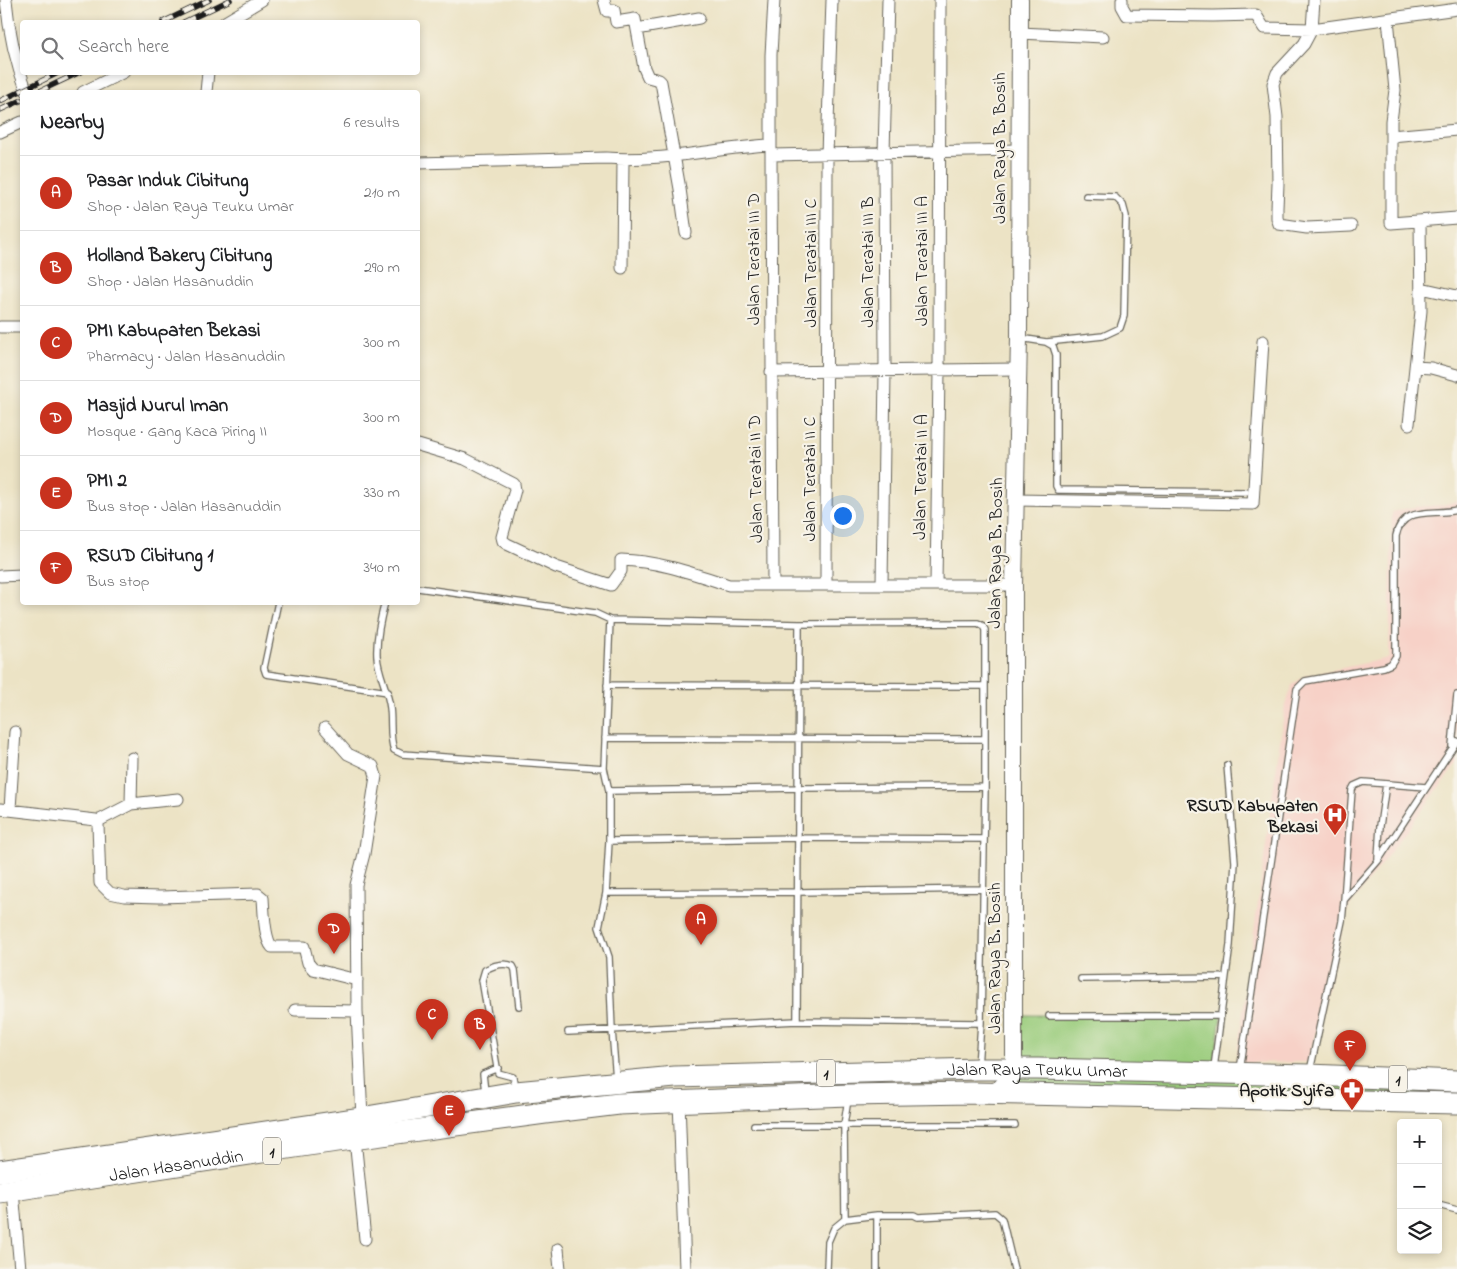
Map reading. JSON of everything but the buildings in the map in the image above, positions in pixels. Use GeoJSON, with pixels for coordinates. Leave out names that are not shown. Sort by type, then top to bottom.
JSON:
{"type":"FeatureCollection","features":[{"type":"Feature","properties":{"kind":"highway","name":"Jalan Raya Teuku Umar"},"geometry":{"type":"LineString","coordinates":[[617,1093],[675,1077],[978,1069],[1213,1072],[1457,1081]]}},
{"type":"Feature","properties":{"kind":"highway"},"geometry":{"type":"LineString","coordinates":[[1305,1099],[1310,1075]]}},
{"type":"Feature","properties":{"kind":"highway","name":"Jalan Hasanuddin"},"geometry":{"type":"LineString","coordinates":[[7,1192],[307,1136],[362,1118],[485,1097],[516,1092],[617,1093]]}},
{"type":"Feature","properties":{"kind":"highway","name":"Jalan Raya Teuku Umar"},"geometry":{"type":"LineString","coordinates":[[617,1093],[679,1101],[848,1095],[990,1094],[1457,1103]]}},
{"type":"Feature","properties":{"kind":"highway","name":"Jalan Hasanuddin"},"geometry":{"type":"LineString","coordinates":[[0,1171],[307,1136],[355,1139],[545,1112],[617,1093]]}},
{"type":"Feature","properties":{"kind":"street"},"geometry":{"type":"LineString","coordinates":[[6,0],[9,32],[20,70]]}},
{"type":"Feature","properties":{"kind":"street"},"geometry":{"type":"LineString","coordinates":[[228,20],[262,0]]}},
{"type":"Feature","properties":{"kind":"street"},"geometry":{"type":"LineString","coordinates":[[604,0],[607,11],[614,10],[616,22],[635,18],[644,68],[648,76],[661,82],[686,233]]}},
{"type":"Feature","properties":{"kind":"street","name":"Jalan Teratai III D"},"geometry":{"type":"LineString","coordinates":[[771,372],[771,55],[774,0]]}},
{"type":"Feature","properties":{"kind":"street","name":"Jalan Teratai III C"},"geometry":{"type":"LineString","coordinates":[[827,372],[827,155],[832,0]]}},
{"type":"Feature","properties":{"kind":"street","name":"Jalan Teratai III B"},"geometry":{"type":"LineString","coordinates":[[882,585],[885,371],[884,153],[888,0]]}},
{"type":"Feature","properties":{"kind":"street","name":"Jalan Teratai III A"},"geometry":{"type":"LineString","coordinates":[[939,370],[940,0]]}},
{"type":"Feature","properties":{"kind":"street","name":"Jalan Raya B. Bosih"},"geometry":{"type":"LineString","coordinates":[[1014,1070],[1014,585],[1019,338],[1020,0]]}},
{"type":"Feature","properties":{"kind":"street"},"geometry":{"type":"LineString","coordinates":[[1122,0],[1122,6],[1127,15],[1256,15],[1264,28],[1312,29],[1457,10]]}},
{"type":"Feature","properties":{"kind":"street"},"geometry":{"type":"LineString","coordinates":[[1314,0],[1312,29],[1304,44],[1277,73],[1273,84],[1277,118],[1277,218],[1280,224],[1296,227],[1351,226]]}},
{"type":"Feature","properties":{"kind":"street"},"geometry":{"type":"LineString","coordinates":[[637,29],[698,18]]}},
{"type":"Feature","properties":{"kind":"street"},"geometry":{"type":"LineString","coordinates":[[1388,19],[1396,90],[1391,136],[1391,223],[1457,218]]}},
{"type":"Feature","properties":{"kind":"street"},"geometry":{"type":"LineString","coordinates":[[1020,33],[1103,37]]}},
{"type":"Feature","properties":{"kind":"street"},"geometry":{"type":"LineString","coordinates":[[22,75],[26,90]]}},
{"type":"Feature","properties":{"kind":"street"},"geometry":{"type":"LineString","coordinates":[[87,90],[118,75]]}},
{"type":"Feature","properties":{"kind":"street"},"geometry":{"type":"LineString","coordinates":[[206,90],[208,75]]}},
{"type":"Feature","properties":{"kind":"street"},"geometry":{"type":"LineString","coordinates":[[0,132],[20,123]]}},
{"type":"Feature","properties":{"kind":"street"},"geometry":{"type":"LineString","coordinates":[[1391,136],[1457,130]]}},
{"type":"Feature","properties":{"kind":"street"},"geometry":{"type":"LineString","coordinates":[[420,163],[623,159],[674,156],[736,148],[827,155],[1019,150]]}},
{"type":"Feature","properties":{"kind":"street"},"geometry":{"type":"LineString","coordinates":[[622,268],[623,159]]}},
{"type":"Feature","properties":{"kind":"street"},"geometry":{"type":"LineString","coordinates":[[1409,424],[1421,311],[1420,221]]}},
{"type":"Feature","properties":{"kind":"street"},"geometry":{"type":"LineString","coordinates":[[1421,288],[1457,296]]}},
{"type":"Feature","properties":{"kind":"street"},"geometry":{"type":"LineString","coordinates":[[0,327],[20,326]]}},
{"type":"Feature","properties":{"kind":"street"},"geometry":{"type":"LineString","coordinates":[[1016,500],[1253,504],[1263,341]]}},
{"type":"Feature","properties":{"kind":"street"},"geometry":{"type":"LineString","coordinates":[[1415,367],[1431,368],[1457,375]]}},
{"type":"Feature","properties":{"kind":"street"},"geometry":{"type":"LineString","coordinates":[[771,372],[1018,369]]}},
{"type":"Feature","properties":{"kind":"street","name":"Jalan Teratai II A"},"geometry":{"type":"LineString","coordinates":[[936,585],[939,370]]}},
{"type":"Feature","properties":{"kind":"street","name":"Jalan Teratai II D"},"geometry":{"type":"LineString","coordinates":[[771,372],[774,585]]}},
{"type":"Feature","properties":{"kind":"street","name":"Jalan Teratai II C"},"geometry":{"type":"LineString","coordinates":[[826,585],[827,372]]}},
{"type":"Feature","properties":{"kind":"street"},"geometry":{"type":"LineString","coordinates":[[420,446],[465,459],[514,484],[515,490],[502,537],[503,541],[556,567],[611,585],[621,571],[621,560],[640,560],[690,572],[729,585],[1014,585]]}},
{"type":"Feature","properties":{"kind":"street"},"geometry":{"type":"LineString","coordinates":[[0,576],[20,575]]}},
{"type":"Feature","properties":{"kind":"street"},"geometry":{"type":"LineString","coordinates":[[325,728],[348,754],[372,766],[376,776],[364,854],[356,885],[357,1011],[362,1118]]}},
{"type":"Feature","properties":{"kind":"street"},"geometry":{"type":"LineString","coordinates":[[15,732],[5,809],[98,821],[131,804],[178,799]]}},
{"type":"Feature","properties":{"kind":"street"},"geometry":{"type":"LineString","coordinates":[[131,804],[132,758]]}},
{"type":"Feature","properties":{"kind":"street"},"geometry":{"type":"LineString","coordinates":[[98,821],[100,883],[110,892],[124,896],[160,898],[258,894],[263,898],[267,936],[272,947],[304,947],[308,963],[313,970],[357,980]]}},
{"type":"Feature","properties":{"kind":"street"},"geometry":{"type":"LineString","coordinates":[[295,1010],[357,1011]]}},
{"type":"Feature","properties":{"kind":"street"},"geometry":{"type":"LineString","coordinates":[[990,1094],[1010,1080],[1014,1070]]}},
{"type":"Feature","properties":{"kind":"street"},"geometry":{"type":"LineString","coordinates":[[679,1101],[684,1269]]}},
{"type":"Feature","properties":{"kind":"street"},"geometry":{"type":"LineString","coordinates":[[355,1139],[365,1239]]}},
{"type":"Feature","properties":{"kind":"street"},"geometry":{"type":"LineString","coordinates":[[7,1192],[20,1269]]}},
{"type":"Feature","properties":{"kind":"street"},"geometry":{"type":"LineString","coordinates":[[558,1249],[560,1269]]}},
{"type":"Feature","properties":{"kind":"lane"},"geometry":{"type":"LineString","coordinates":[[1019,338],[1046,342],[1103,336],[1120,328],[1124,316],[1126,216],[1123,205],[1115,197],[1086,196]]}},
{"type":"Feature","properties":{"kind":"lane"},"geometry":{"type":"LineString","coordinates":[[1046,342],[1053,346],[1056,355],[1056,486],[1058,490],[1246,492]]}},
{"type":"Feature","properties":{"kind":"lane"},"geometry":{"type":"LineString","coordinates":[[1240,1073],[1297,689],[1305,681],[1384,667],[1394,661],[1396,656],[1396,536],[1398,526],[1403,520],[1411,516],[1457,510]]}},
{"type":"Feature","properties":{"kind":"lane"},"geometry":{"type":"LineString","coordinates":[[420,588],[594,614],[610,620],[799,624],[978,623],[983,626],[985,630],[985,788],[981,1023],[978,1069]]}},
{"type":"Feature","properties":{"kind":"lane"},"geometry":{"type":"LineString","coordinates":[[277,605],[264,668],[266,674],[388,692]]}},
{"type":"Feature","properties":{"kind":"lane"},"geometry":{"type":"LineString","coordinates":[[385,605],[379,625],[377,656],[388,692],[391,710],[391,743],[394,750],[402,754],[604,768]]}},
{"type":"Feature","properties":{"kind":"lane"},"geometry":{"type":"LineString","coordinates":[[610,620],[604,768],[609,791],[609,841],[606,893],[599,927],[609,957],[617,1093]]}},
{"type":"Feature","properties":{"kind":"lane"},"geometry":{"type":"LineString","coordinates":[[797,1021],[799,624]]}},
{"type":"Feature","properties":{"kind":"lane"},"geometry":{"type":"LineString","coordinates":[[607,685],[985,686]]}},
{"type":"Feature","properties":{"kind":"lane"},"geometry":{"type":"LineString","coordinates":[[1452,748],[1457,695]]}},
{"type":"Feature","properties":{"kind":"lane"},"geometry":{"type":"LineString","coordinates":[[605,738],[985,739]]}},
{"type":"Feature","properties":{"kind":"lane"},"geometry":{"type":"LineString","coordinates":[[1344,900],[1378,861],[1457,740]]}},
{"type":"Feature","properties":{"kind":"lane"},"geometry":{"type":"LineString","coordinates":[[1213,1072],[1230,945],[1235,862],[1227,765]]}},
{"type":"Feature","properties":{"kind":"lane"},"geometry":{"type":"LineString","coordinates":[[1310,1075],[1342,921],[1352,790],[1358,783],[1362,782],[1426,787]]}},
{"type":"Feature","properties":{"kind":"lane"},"geometry":{"type":"LineString","coordinates":[[1378,861],[1380,826],[1386,784]]}},
{"type":"Feature","properties":{"kind":"lane"},"geometry":{"type":"LineString","coordinates":[[609,791],[985,788]]}},
{"type":"Feature","properties":{"kind":"lane"},"geometry":{"type":"LineString","coordinates":[[609,841],[798,838],[984,839]]}},
{"type":"Feature","properties":{"kind":"lane"},"geometry":{"type":"LineString","coordinates":[[606,893],[983,889]]}},
{"type":"Feature","properties":{"kind":"lane"},"geometry":{"type":"LineString","coordinates":[[516,1092],[513,1077],[498,1073],[482,980],[485,970],[497,965],[507,964],[513,966],[519,1006]]}},
{"type":"Feature","properties":{"kind":"lane"},"geometry":{"type":"LineString","coordinates":[[1080,979],[1225,977]]}},
{"type":"Feature","properties":{"kind":"lane"},"geometry":{"type":"LineString","coordinates":[[1049,1016],[1221,1016]]}},
{"type":"Feature","properties":{"kind":"lane"},"geometry":{"type":"LineString","coordinates":[[568,1032],[797,1021],[981,1023]]}},
{"type":"Feature","properties":{"kind":"lane"},"geometry":{"type":"LineString","coordinates":[[485,1097],[483,1074],[498,1068]]}},
{"type":"Feature","properties":{"kind":"lane"},"geometry":{"type":"LineString","coordinates":[[844,1219],[844,1125],[848,1095]]}},
{"type":"Feature","properties":{"kind":"lane"},"geometry":{"type":"LineString","coordinates":[[754,1125],[1015,1125]]}},
{"type":"Feature","properties":{"kind":"lane"},"geometry":{"type":"LineString","coordinates":[[1442,1206],[1457,1210]]}},
{"type":"Feature","properties":{"kind":"lane"},"geometry":{"type":"LineString","coordinates":[[827,1269],[828,1242],[834,1228],[844,1219],[877,1215],[914,1215],[918,1217],[995,1213],[1002,1219],[1014,1269]]}},
{"type":"Feature","properties":{"kind":"lane"},"geometry":{"type":"LineString","coordinates":[[877,1215],[877,1269]]}},
{"type":"Feature","properties":{"kind":"shaded area","name":"RSUD Kabupaten Bekasi"},"geometry":{"type":"Polygon","coordinates":[[[1457,501],[1457,764],[1348,908],[1308,1062],[1236,1063],[1285,705],[1292,685],[1305,676],[1389,658],[1392,512],[1413,507],[1443,505],[1457,501]]]}},
{"type":"Feature","properties":{"kind":"green space"},"geometry":{"type":"Polygon","coordinates":[[[1014,1015],[1221,1016],[1213,1072],[1457,1081],[1457,1103],[1000,1088],[1009,1080],[1014,1015]]]}},
{"type":"Feature","properties":{"kind":"railway"},"geometry":{"type":"LineString","coordinates":[[167,20],[209,0]]}},
{"type":"Feature","properties":{"kind":"railway"},"geometry":{"type":"LineString","coordinates":[[188,20],[230,0]]}},
{"type":"Feature","properties":{"kind":"railway"},"geometry":{"type":"LineString","coordinates":[[23,90],[54,75]]}},
{"type":"Feature","properties":{"kind":"railway"},"geometry":{"type":"LineString","coordinates":[[42,90],[74,75]]}},
{"type":"Feature","properties":{"kind":"railway"},"geometry":{"type":"LineString","coordinates":[[0,101],[20,91]]}},
{"type":"Feature","properties":{"kind":"railway"},"geometry":{"type":"LineString","coordinates":[[0,110],[20,101]]}},
{"type":"Feature","properties":{"kind":"place","name":"RSUD Kabupaten Bekasi"},"geometry":{"type":"Point","coordinates":[1335,836]}},
{"type":"Feature","properties":{"kind":"place","name":"Pasar Induk Cibitung"},"geometry":{"type":"Point","coordinates":[701,945]}},
{"type":"Feature","properties":{"kind":"place","name":"Masjid Nurul Iman"},"geometry":{"type":"Point","coordinates":[334,954]}},
{"type":"Feature","properties":{"kind":"place","name":"PMI Kabupaten Bekasi"},"geometry":{"type":"Point","coordinates":[432,1040]}},
{"type":"Feature","properties":{"kind":"place","name":"Holland Bakery Cibitung"},"geometry":{"type":"Point","coordinates":[480,1050]}},
{"type":"Feature","properties":{"kind":"place","name":"RSUD Cibitung 1"},"geometry":{"type":"Point","coordinates":[1350,1071]}},
{"type":"Feature","properties":{"kind":"place","name":"Apotik Syifa"},"geometry":{"type":"Point","coordinates":[1352,1111]}},
{"type":"Feature","properties":{"kind":"place","name":"PMI 2"},"geometry":{"type":"Point","coordinates":[449,1136]}}]}
